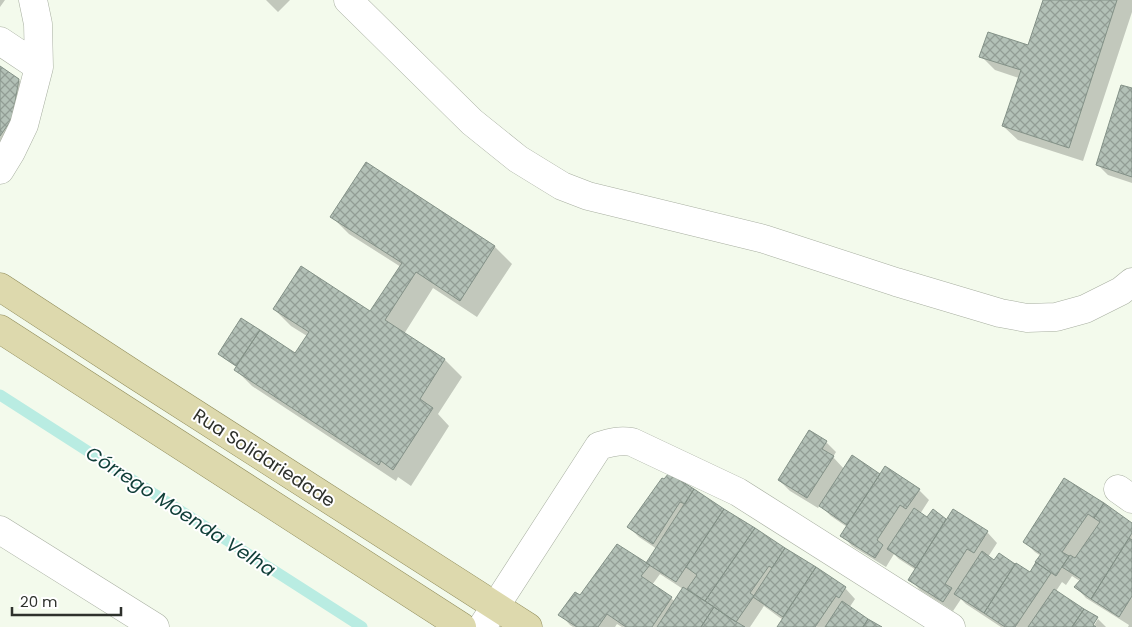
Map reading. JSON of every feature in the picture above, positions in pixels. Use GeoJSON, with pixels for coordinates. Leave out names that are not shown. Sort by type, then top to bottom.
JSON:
{"type":"FeatureCollection","features":[{"type":"Feature","properties":{"kind":"main road","name":"Rua Solidariedade"},"geometry":{"type":"LineString","coordinates":[[0,287],[135,375],[488,616],[528,627]]}},
{"type":"Feature","properties":{"kind":"main road","name":"Rua Solidariedade"},"geometry":{"type":"LineString","coordinates":[[0,329],[462,627]]}},
{"type":"Feature","properties":{"kind":"street"},"geometry":{"type":"LineString","coordinates":[[0,170],[24,125],[39,67],[38,24],[33,0]]}},
{"type":"Feature","properties":{"kind":"street"},"geometry":{"type":"LineString","coordinates":[[348,0],[472,122],[495,141],[518,159],[562,186],[588,196],[764,239],[896,282],[1000,313],[1027,318],[1056,317],[1085,309],[1121,291],[1132,282]]}},
{"type":"Feature","properties":{"kind":"street"},"geometry":{"type":"LineString","coordinates":[[0,41],[39,67]]}},
{"type":"Feature","properties":{"kind":"street"},"geometry":{"type":"LineString","coordinates":[[488,616],[599,446],[622,440],[632,442],[738,492],[951,627]]}},
{"type":"Feature","properties":{"kind":"street"},"geometry":{"type":"LineString","coordinates":[[0,530],[154,627]]}},
{"type":"Feature","properties":{"kind":"building"},"geometry":{"type":"Polygon","coordinates":[[[1043,0],[1117,0],[1069,148],[1002,126],[1021,70],[979,57],[988,32],[1028,45],[1043,0]]]}},
{"type":"Feature","properties":{"kind":"building"},"geometry":{"type":"Polygon","coordinates":[[[0,66],[19,79],[12,119],[0,136],[0,66]]]}},
{"type":"Feature","properties":{"kind":"building"},"geometry":{"type":"Polygon","coordinates":[[[1121,85],[1132,88],[1132,177],[1096,165],[1121,85]]]}},
{"type":"Feature","properties":{"kind":"building"},"geometry":{"type":"Polygon","coordinates":[[[366,162],[495,246],[460,301],[416,272],[385,320],[445,359],[420,399],[433,408],[393,470],[381,461],[379,465],[234,370],[260,330],[295,353],[309,332],[273,309],[301,266],[370,311],[402,263],[330,217],[366,162]]]}},
{"type":"Feature","properties":{"kind":"building"},"geometry":{"type":"Polygon","coordinates":[[[241,318],[260,330],[236,366],[218,354],[241,318]]]}},
{"type":"Feature","properties":{"kind":"building"},"geometry":{"type":"Polygon","coordinates":[[[809,430],[827,441],[822,449],[834,456],[807,498],[778,480],[809,430]]]}},
{"type":"Feature","properties":{"kind":"building"},"geometry":{"type":"Polygon","coordinates":[[[852,455],[880,474],[847,525],[819,506],[852,455]]]}},
{"type":"Feature","properties":{"kind":"building"},"geometry":{"type":"Polygon","coordinates":[[[885,466],[920,489],[906,509],[900,505],[877,540],[883,545],[875,558],[840,536],[885,466]]]}},
{"type":"Feature","properties":{"kind":"building"},"geometry":{"type":"Polygon","coordinates":[[[669,473],[694,489],[685,504],[680,502],[653,544],[627,527],[662,478],[664,479],[669,473]]]}},
{"type":"Feature","properties":{"kind":"building"},"geometry":{"type":"Polygon","coordinates":[[[1064,478],[1104,503],[1094,518],[1088,514],[1062,552],[1069,556],[1056,576],[1035,562],[1041,554],[1023,542],[1064,478]]]}},
{"type":"Feature","properties":{"kind":"building"},"geometry":{"type":"Polygon","coordinates":[[[694,489],[724,509],[676,582],[646,563],[694,489]]]}},
{"type":"Feature","properties":{"kind":"building"},"geometry":{"type":"Polygon","coordinates":[[[1104,503],[1132,523],[1132,533],[1091,599],[1074,587],[1081,579],[1062,567],[1070,555],[1075,558],[1100,522],[1094,518],[1104,503]]]}},
{"type":"Feature","properties":{"kind":"building"},"geometry":{"type":"Polygon","coordinates":[[[914,508],[927,517],[933,509],[946,519],[916,568],[887,549],[914,508]]]}},
{"type":"Feature","properties":{"kind":"building"},"geometry":{"type":"Polygon","coordinates":[[[724,509],[755,528],[705,601],[687,589],[697,575],[686,567],[724,509]]]}},
{"type":"Feature","properties":{"kind":"building"},"geometry":{"type":"Polygon","coordinates":[[[953,509],[988,531],[974,553],[967,549],[945,584],[952,588],[943,602],[908,580],[953,509]]]}},
{"type":"Feature","properties":{"kind":"building"},"geometry":{"type":"Polygon","coordinates":[[[755,528],[785,548],[772,568],[769,566],[750,593],[754,596],[736,622],[705,601],[755,528]]]}},
{"type":"Feature","properties":{"kind":"building"},"geometry":{"type":"Polygon","coordinates":[[[1129,538],[1132,540],[1132,596],[1119,617],[1091,599],[1129,538]]]}},
{"type":"Feature","properties":{"kind":"building"},"geometry":{"type":"Polygon","coordinates":[[[617,544],[650,565],[641,576],[672,597],[652,627],[626,627],[607,614],[598,627],[577,627],[558,615],[575,592],[580,595],[617,544]]]}},
{"type":"Feature","properties":{"kind":"building"},"geometry":{"type":"Polygon","coordinates":[[[785,548],[816,567],[783,617],[753,597],[785,548]]]}},
{"type":"Feature","properties":{"kind":"building"},"geometry":{"type":"Polygon","coordinates":[[[982,551],[994,560],[999,553],[1015,564],[984,613],[954,594],[982,551]]]}},
{"type":"Feature","properties":{"kind":"building"},"geometry":{"type":"Polygon","coordinates":[[[1036,562],[1051,573],[1015,627],[1005,627],[984,613],[1016,563],[1030,572],[1036,562]]]}},
{"type":"Feature","properties":{"kind":"building"},"geometry":{"type":"Polygon","coordinates":[[[816,567],[846,587],[839,598],[836,596],[815,627],[777,627],[816,567]]]}},
{"type":"Feature","properties":{"kind":"building"},"geometry":{"type":"Polygon","coordinates":[[[683,587],[714,607],[701,627],[657,627],[683,587]]]}},
{"type":"Feature","properties":{"kind":"building"},"geometry":{"type":"Polygon","coordinates":[[[1054,589],[1084,609],[1072,627],[1028,627],[1054,589]]]}},
{"type":"Feature","properties":{"kind":"building"},"geometry":{"type":"Polygon","coordinates":[[[842,601],[868,619],[863,627],[825,627],[842,601]]]}},
{"type":"Feature","properties":{"kind":"building"},"geometry":{"type":"Polygon","coordinates":[[[714,607],[730,618],[745,627],[701,627],[714,607]]]}},
{"type":"Feature","properties":{"kind":"building"},"geometry":{"type":"Polygon","coordinates":[[[1084,609],[1098,617],[1093,625],[1096,627],[1072,627],[1084,609]]]}},
{"type":"Feature","properties":{"kind":"building"},"geometry":{"type":"Polygon","coordinates":[[[868,619],[882,627],[863,627],[868,619]]]}},
{"type":"Feature","properties":{"kind":"waterway","name":"Córrego Moenda Velha"},"geometry":{"type":"LineString","coordinates":[[0,395],[362,627]]}}]}
